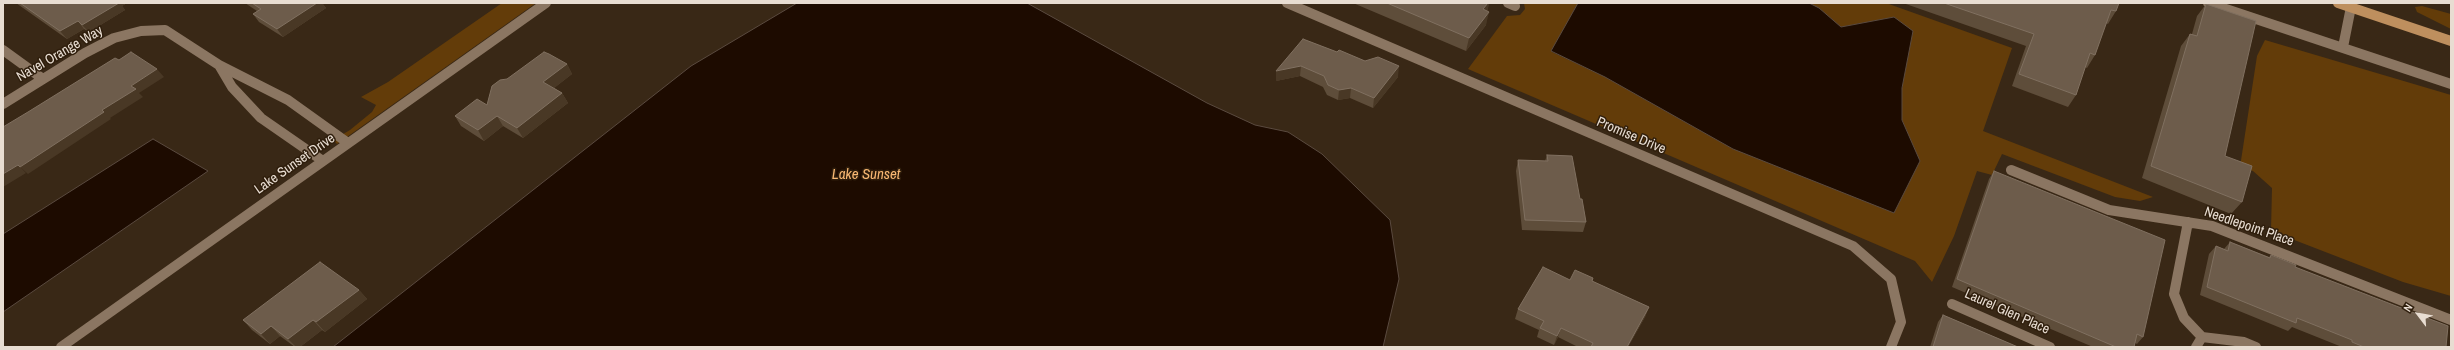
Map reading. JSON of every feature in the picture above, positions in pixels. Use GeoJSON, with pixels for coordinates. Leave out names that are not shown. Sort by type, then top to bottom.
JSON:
{"type":"FeatureCollection","features":[{"type":"Feature","properties":{"kind":"main road"},"geometry":{"type":"LineString","coordinates":[[2338,3],[2351,5],[2451,40]]}},
{"type":"Feature","properties":{"kind":"street","name":"Lake Sunset Drive"},"geometry":{"type":"LineString","coordinates":[[61,347],[546,3]]}},
{"type":"Feature","properties":{"kind":"street","name":"Promise Drive"},"geometry":{"type":"LineString","coordinates":[[1286,3],[1853,246],[1891,279],[1901,322],[1892,347]]}},
{"type":"Feature","properties":{"kind":"street"},"geometry":{"type":"LineString","coordinates":[[2208,3],[2451,84]]}},
{"type":"Feature","properties":{"kind":"street"},"geometry":{"type":"LineString","coordinates":[[2343,48],[2351,5]]}},
{"type":"Feature","properties":{"kind":"street","name":"Navel Orange Way"},"geometry":{"type":"LineString","coordinates":[[3,104],[114,38],[140,31],[165,30],[219,65],[288,100],[348,143]]}},
{"type":"Feature","properties":{"kind":"street"},"geometry":{"type":"LineString","coordinates":[[3,50],[43,79]]}},
{"type":"Feature","properties":{"kind":"street"},"geometry":{"type":"LineString","coordinates":[[219,65],[232,86],[261,118],[323,161]]}},
{"type":"Feature","properties":{"kind":"street","name":"Needlepoint Place"},"geometry":{"type":"LineString","coordinates":[[2011,170],[2109,210],[2212,226],[2451,320]]}},
{"type":"Feature","properties":{"kind":"street"},"geometry":{"type":"LineString","coordinates":[[2188,222],[2174,294],[2184,318],[2202,337],[2244,342],[2256,347]]}},
{"type":"Feature","properties":{"kind":"street","name":"Laurel Glen Place"},"geometry":{"type":"LineString","coordinates":[[1952,304],[2050,347]]}},
{"type":"Feature","properties":{"kind":"street"},"geometry":{"type":"LineString","coordinates":[[2196,347],[2202,337]]}},
{"type":"Feature","properties":{"kind":"shaded area"},"geometry":{"type":"Polygon","coordinates":[[[502,3],[536,3],[337,144],[333,140],[350,130],[372,112],[376,105],[361,97],[388,82],[502,3]]]}},
{"type":"Feature","properties":{"kind":"shaded area"},"geometry":{"type":"Polygon","coordinates":[[[1524,3],[1578,3],[1552,52],[1605,77],[1733,149],[1920,161],[1902,120],[1902,88],[1912,31],[1894,17],[1841,27],[1819,8],[1809,3],[1886,3],[2012,48],[1983,131],[2153,197],[2140,201],[2115,197],[2002,154],[1992,175],[1977,171],[1954,236],[1932,282],[1915,261],[1468,69],[1507,16],[1520,15],[1525,9],[1524,3]]]}},
{"type":"Feature","properties":{"kind":"shaded area"},"geometry":{"type":"Polygon","coordinates":[[[2422,6],[2451,14],[2451,29],[2417,12],[2415,7],[2422,6]]]}},
{"type":"Feature","properties":{"kind":"shaded area"},"geometry":{"type":"Polygon","coordinates":[[[2265,40],[2451,95],[2451,296],[2403,282],[2271,231],[2272,188],[2253,171],[2240,167],[2257,56],[2265,40]]]}},
{"type":"Feature","properties":{"kind":"water","name":"Lake Sunset"},"geometry":{"type":"Polygon","coordinates":[[[797,3],[1027,3],[1207,103],[1255,125],[1288,132],[1322,154],[1390,220],[1399,279],[1383,347],[333,347],[691,66],[797,3]]]}},
{"type":"Feature","properties":{"kind":"water"},"geometry":{"type":"Polygon","coordinates":[[[1578,3],[1809,3],[1819,8],[1841,27],[1894,17],[1913,31],[1902,88],[1902,120],[1920,161],[1894,213],[1733,149],[1605,77],[1551,51],[1578,3]]]}},
{"type":"Feature","properties":{"kind":"water"},"geometry":{"type":"Polygon","coordinates":[[[153,139],[208,171],[3,312],[3,234],[153,139]]]}},
{"type":"Feature","properties":{"kind":"building"},"geometry":{"type":"Polygon","coordinates":[[[20,3],[119,3],[82,25],[78,21],[60,31],[20,3]]]}},
{"type":"Feature","properties":{"kind":"building"},"geometry":{"type":"Polygon","coordinates":[[[252,3],[317,3],[277,29],[253,14],[261,9],[252,3]]]}},
{"type":"Feature","properties":{"kind":"building"},"geometry":{"type":"Polygon","coordinates":[[[1387,3],[1488,3],[1483,9],[1489,12],[1469,38],[1387,3]]]}},
{"type":"Feature","properties":{"kind":"building"},"geometry":{"type":"Polygon","coordinates":[[[1944,3],[2119,3],[2116,11],[2111,10],[2095,55],[2090,53],[2076,95],[2019,74],[2034,34],[1944,3]]]}},
{"type":"Feature","properties":{"kind":"building"},"geometry":{"type":"Polygon","coordinates":[[[2206,4],[2256,21],[2225,156],[2252,166],[2242,202],[2151,166],[2190,34],[2197,36],[2206,4]]]}},
{"type":"Feature","properties":{"kind":"building"},"geometry":{"type":"Polygon","coordinates":[[[1303,39],[1337,52],[1339,50],[1365,61],[1378,57],[1399,66],[1374,98],[1351,88],[1339,90],[1328,85],[1324,76],[1301,66],[1276,71],[1303,39]]]}},
{"type":"Feature","properties":{"kind":"building"},"geometry":{"type":"Polygon","coordinates":[[[131,52],[157,69],[131,86],[136,89],[102,110],[104,112],[20,167],[18,165],[3,174],[3,127],[115,58],[119,60],[131,52]]]}},
{"type":"Feature","properties":{"kind":"building"},"geometry":{"type":"Polygon","coordinates":[[[544,52],[567,64],[543,82],[562,93],[517,128],[497,116],[478,130],[455,116],[477,99],[487,105],[492,86],[500,80],[507,79],[544,52]]]}},
{"type":"Feature","properties":{"kind":"building"},"geometry":{"type":"Polygon","coordinates":[[[1547,155],[1572,156],[1586,222],[1525,220],[1518,160],[1548,161],[1547,155]]]}},
{"type":"Feature","properties":{"kind":"building"},"geometry":{"type":"Polygon","coordinates":[[[1994,171],[2165,240],[2143,337],[2137,334],[2134,347],[2116,347],[1957,279],[1994,171]]]}},
{"type":"Feature","properties":{"kind":"building"},"geometry":{"type":"Polygon","coordinates":[[[2230,242],[2270,258],[2271,255],[2296,265],[2295,267],[2448,326],[2446,347],[2364,347],[2352,342],[2352,340],[2297,318],[2296,323],[2207,287],[2216,246],[2228,251],[2230,242]]]}},
{"type":"Feature","properties":{"kind":"building"},"geometry":{"type":"Polygon","coordinates":[[[320,262],[359,290],[316,322],[313,320],[288,339],[271,326],[261,334],[243,320],[320,262]]]}},
{"type":"Feature","properties":{"kind":"building"},"geometry":{"type":"Polygon","coordinates":[[[1543,267],[1570,280],[1575,270],[1593,278],[1592,281],[1649,307],[1627,347],[1591,347],[1593,343],[1561,328],[1557,336],[1540,328],[1544,321],[1518,309],[1543,267]]]}},
{"type":"Feature","properties":{"kind":"building"},"geometry":{"type":"Polygon","coordinates":[[[1943,315],[2018,347],[1933,347],[1943,315]]]}}]}
